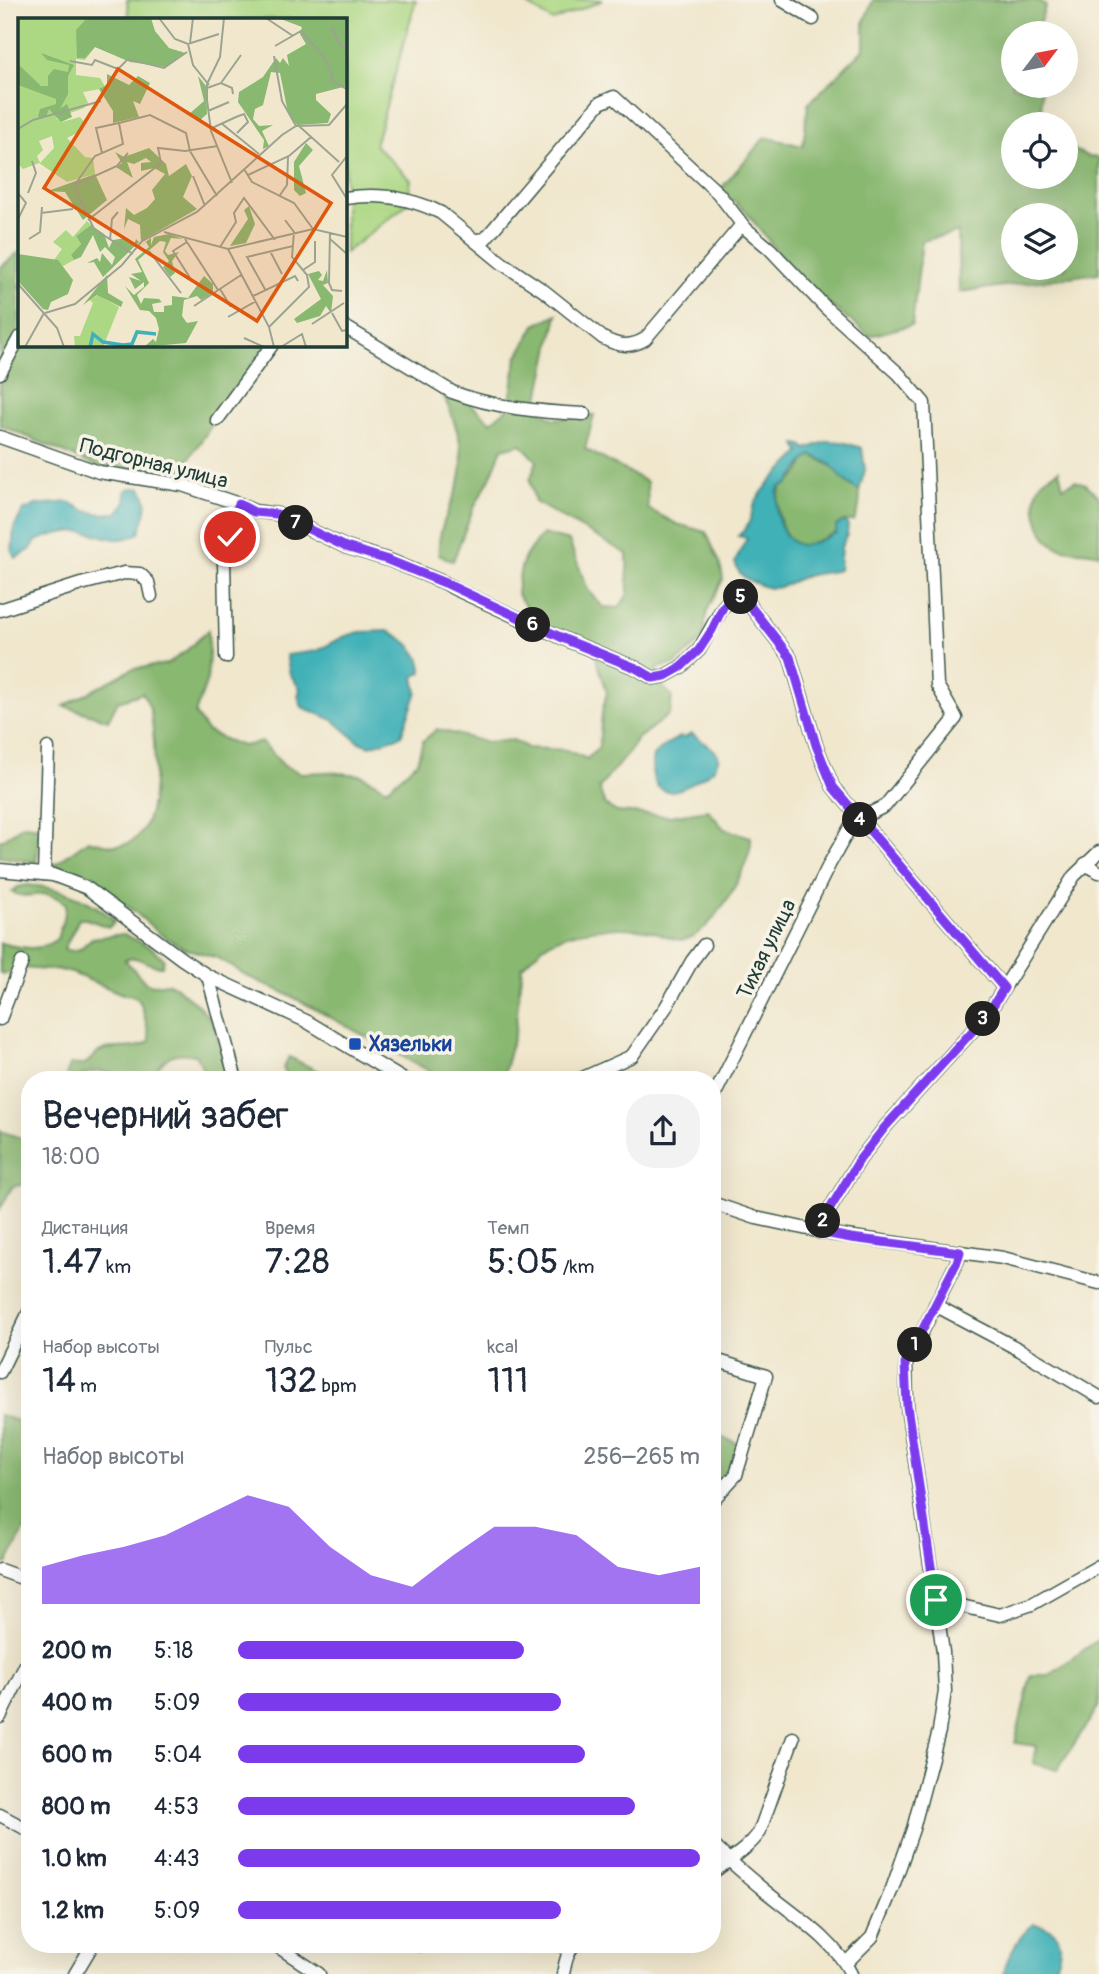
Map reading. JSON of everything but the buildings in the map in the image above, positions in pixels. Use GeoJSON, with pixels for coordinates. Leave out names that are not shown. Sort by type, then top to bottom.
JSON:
{"type":"FeatureCollection","features":[{"type":"Feature","properties":{"kind":"street"},"geometry":{"type":"LineString","coordinates":[[782,0],[813,19]]}},
{"type":"Feature","properties":{"kind":"street"},"geometry":{"type":"LineString","coordinates":[[477,240],[485,239],[600,103],[614,97],[718,193],[745,228],[771,249],[826,308],[899,374],[923,403],[937,685],[956,718],[885,806],[859,819],[1004,988]]}},
{"type":"Feature","properties":{"kind":"street"},"geometry":{"type":"LineString","coordinates":[[346,198],[367,195],[400,198],[441,213],[502,263],[544,291],[603,338],[626,346],[645,339],[739,228],[745,228]]}},
{"type":"Feature","properties":{"kind":"street"},"geometry":{"type":"LineString","coordinates":[[346,328],[452,393],[502,406],[584,414]]}},
{"type":"Feature","properties":{"kind":"street"},"geometry":{"type":"LineString","coordinates":[[0,373],[18,340]]}},
{"type":"Feature","properties":{"kind":"street"},"geometry":{"type":"LineString","coordinates":[[217,420],[271,346]]}},
{"type":"Feature","properties":{"kind":"street","name":"Подгорная улица"},"geometry":{"type":"LineString","coordinates":[[0,437],[99,472],[182,485],[239,504],[254,512],[277,514],[346,547],[388,560],[445,583],[653,678],[665,676],[681,667],[699,650],[723,607],[733,596],[744,598],[790,657],[816,745],[833,787],[859,819]]}},
{"type":"Feature","properties":{"kind":"street"},"geometry":{"type":"LineString","coordinates":[[226,657],[224,561],[234,514],[239,504]]}},
{"type":"Feature","properties":{"kind":"street"},"geometry":{"type":"LineString","coordinates":[[0,610],[124,573],[141,574],[148,582],[151,596]]}},
{"type":"Feature","properties":{"kind":"street"},"geometry":{"type":"LineString","coordinates":[[44,874],[48,748]]}},
{"type":"Feature","properties":{"kind":"street","name":"Тихая улица"},"geometry":{"type":"LineString","coordinates":[[721,1082],[830,863],[853,822],[859,819]]}},
{"type":"Feature","properties":{"kind":"street"},"geometry":{"type":"LineString","coordinates":[[825,1233],[822,1222],[860,1159],[885,1127],[987,1015],[1074,876],[1099,852]]}},
{"type":"Feature","properties":{"kind":"street"},"geometry":{"type":"LineString","coordinates":[[1085,864],[1099,872]]}},
{"type":"Feature","properties":{"kind":"street"},"geometry":{"type":"LineString","coordinates":[[0,870],[53,875],[87,888],[208,976],[306,1021],[389,1071]]}},
{"type":"Feature","properties":{"kind":"street"},"geometry":{"type":"LineString","coordinates":[[598,1071],[632,1056],[704,945]]}},
{"type":"Feature","properties":{"kind":"street"},"geometry":{"type":"LineString","coordinates":[[0,1019],[22,962]]}},
{"type":"Feature","properties":{"kind":"street"},"geometry":{"type":"LineString","coordinates":[[208,976],[234,1071]]}},
{"type":"Feature","properties":{"kind":"street"},"geometry":{"type":"LineString","coordinates":[[721,1206],[756,1218],[825,1233],[1003,1258],[1099,1283]]}},
{"type":"Feature","properties":{"kind":"street"},"geometry":{"type":"LineString","coordinates":[[721,1853],[817,1933],[848,1968],[872,1937],[913,1829],[939,1731],[944,1691],[943,1652],[907,1406],[905,1364],[960,1252]]}},
{"type":"Feature","properties":{"kind":"street"},"geometry":{"type":"LineString","coordinates":[[935,1305],[1020,1350],[1099,1397]]}},
{"type":"Feature","properties":{"kind":"street"},"geometry":{"type":"LineString","coordinates":[[0,1372],[21,1329]]}},
{"type":"Feature","properties":{"kind":"street"},"geometry":{"type":"LineString","coordinates":[[721,1362],[766,1377],[736,1475],[721,1491]]}},
{"type":"Feature","properties":{"kind":"street"},"geometry":{"type":"LineString","coordinates":[[936,1600],[1000,1615],[1032,1604],[1099,1566]]}},
{"type":"Feature","properties":{"kind":"street"},"geometry":{"type":"LineString","coordinates":[[0,1570],[21,1578]]}},
{"type":"Feature","properties":{"kind":"street"},"geometry":{"type":"LineString","coordinates":[[0,1717],[21,1674]]}},
{"type":"Feature","properties":{"kind":"street"},"geometry":{"type":"LineString","coordinates":[[721,1866],[750,1846],[760,1833],[793,1738]]}},
{"type":"Feature","properties":{"kind":"street"},"geometry":{"type":"LineString","coordinates":[[0,1815],[21,1826]]}},
{"type":"Feature","properties":{"kind":"street"},"geometry":{"type":"LineString","coordinates":[[75,1974],[88,1953]]}},
{"type":"Feature","properties":{"kind":"street"},"geometry":{"type":"LineString","coordinates":[[288,1953],[319,1974]]}},
{"type":"Feature","properties":{"kind":"street"},"geometry":{"type":"LineString","coordinates":[[563,1974],[569,1953]]}},
{"type":"Feature","properties":{"kind":"green space"},"geometry":{"type":"Polygon","coordinates":[[[127,0],[416,0],[375,145],[411,180],[407,204],[346,252],[346,18],[129,18],[127,0]]]}},
{"type":"Feature","properties":{"kind":"green space"},"geometry":{"type":"Polygon","coordinates":[[[520,0],[603,0],[553,21],[520,0]]]}},
{"type":"Feature","properties":{"kind":"green space"},"geometry":{"type":"Polygon","coordinates":[[[873,0],[1036,0],[1046,5],[1040,21],[1001,21],[1001,98],[1041,98],[1042,112],[1001,112],[1001,189],[1078,189],[1078,152],[1099,158],[1099,273],[1078,276],[1078,203],[1001,203],[1001,280],[1047,280],[959,292],[958,232],[922,241],[912,325],[870,336],[802,283],[745,211],[720,190],[765,137],[803,146],[808,104],[864,49],[864,21],[873,0]]]}},
{"type":"Feature","properties":{"kind":"green space"},"geometry":{"type":"Polygon","coordinates":[[[18,253],[18,346],[265,346],[180,472],[98,467],[0,425],[0,268],[18,253]]]}},
{"type":"Feature","properties":{"kind":"green space"},"geometry":{"type":"Polygon","coordinates":[[[557,314],[537,407],[554,419],[594,415],[585,449],[647,482],[648,509],[677,524],[706,532],[720,563],[723,579],[707,611],[702,639],[676,664],[657,668],[658,682],[672,696],[670,714],[637,739],[599,788],[605,805],[617,812],[669,816],[708,810],[724,829],[751,837],[750,848],[746,863],[728,897],[705,927],[693,936],[682,940],[639,929],[597,929],[556,939],[543,947],[522,967],[515,1032],[504,1071],[429,1071],[291,996],[249,977],[218,958],[184,948],[160,934],[135,912],[82,874],[53,866],[88,840],[118,845],[135,839],[143,829],[153,798],[154,742],[151,713],[143,693],[118,701],[108,720],[64,706],[132,669],[167,664],[186,651],[208,630],[207,680],[195,714],[207,731],[243,746],[262,742],[284,766],[301,773],[361,775],[387,789],[417,762],[423,741],[437,729],[485,742],[513,740],[528,748],[566,750],[587,759],[599,747],[607,692],[593,648],[537,623],[517,594],[519,575],[530,548],[543,534],[569,541],[588,590],[603,607],[619,608],[628,594],[627,554],[535,502],[530,480],[537,461],[521,444],[502,449],[473,509],[453,561],[439,555],[440,536],[459,483],[462,460],[456,426],[443,394],[464,398],[491,422],[509,407],[517,358],[535,325],[557,314]]]}},
{"type":"Feature","properties":{"kind":"green space"},"geometry":{"type":"Polygon","coordinates":[[[812,455],[832,466],[845,481],[860,492],[859,507],[854,521],[844,521],[837,525],[837,532],[805,545],[797,544],[785,532],[778,502],[782,486],[796,477],[804,462],[812,455]]]}},
{"type":"Feature","properties":{"kind":"green space"},"geometry":{"type":"Polygon","coordinates":[[[1059,470],[1063,487],[1075,481],[1086,484],[1099,497],[1099,554],[1056,546],[1040,527],[1036,508],[1037,490],[1042,481],[1059,470]]]}},
{"type":"Feature","properties":{"kind":"green space"},"geometry":{"type":"Polygon","coordinates":[[[23,825],[41,827],[36,862],[0,857],[0,840],[23,825]]]}},
{"type":"Feature","properties":{"kind":"green space"},"geometry":{"type":"Polygon","coordinates":[[[27,885],[51,888],[74,895],[96,906],[115,921],[109,927],[79,919],[64,949],[80,949],[92,938],[124,934],[152,948],[164,959],[162,966],[135,958],[125,960],[145,982],[175,986],[200,1007],[214,1024],[227,1071],[203,1071],[195,1055],[183,1053],[168,1057],[156,1071],[68,1071],[71,1064],[87,1063],[100,1051],[139,1046],[150,1041],[146,1022],[140,1002],[134,997],[72,973],[56,969],[23,968],[3,975],[0,973],[0,943],[36,948],[50,943],[57,939],[65,912],[66,904],[59,899],[45,894],[24,896],[12,892],[27,885]]]}},
{"type":"Feature","properties":{"kind":"green space"},"geometry":{"type":"Polygon","coordinates":[[[289,1057],[318,1071],[284,1071],[283,1068],[289,1057]]]}},
{"type":"Feature","properties":{"kind":"green space"},"geometry":{"type":"Polygon","coordinates":[[[0,1131],[21,1138],[21,1185],[13,1186],[0,1209],[0,1131]]]}},
{"type":"Feature","properties":{"kind":"green space"},"geometry":{"type":"Polygon","coordinates":[[[0,1415],[21,1422],[21,1537],[7,1564],[0,1561],[0,1415]]]}},
{"type":"Feature","properties":{"kind":"green space"},"geometry":{"type":"Polygon","coordinates":[[[721,1437],[739,1444],[740,1454],[721,1478],[721,1437]]]}},
{"type":"Feature","properties":{"kind":"green space"},"geometry":{"type":"Polygon","coordinates":[[[1099,1639],[1099,1706],[1057,1770],[1033,1763],[1036,1746],[1015,1743],[1031,1675],[1049,1675],[1099,1639]]]}},
{"type":"Feature","properties":{"kind":"water"},"geometry":{"type":"Polygon","coordinates":[[[828,441],[862,448],[865,470],[859,491],[845,481],[830,464],[812,455],[787,485],[778,490],[777,513],[789,539],[804,545],[836,533],[836,526],[844,521],[848,525],[847,535],[841,547],[839,570],[806,576],[775,588],[762,586],[746,578],[739,572],[735,562],[747,538],[738,536],[747,526],[755,503],[772,480],[800,453],[796,444],[806,449],[828,441]]]}},
{"type":"Feature","properties":{"kind":"water"},"geometry":{"type":"Polygon","coordinates":[[[141,488],[146,500],[139,533],[117,539],[93,533],[66,532],[36,541],[30,550],[16,558],[12,552],[14,527],[23,511],[36,505],[69,502],[86,511],[117,513],[126,502],[125,491],[141,488]]]}},
{"type":"Feature","properties":{"kind":"water"},"geometry":{"type":"Polygon","coordinates":[[[389,631],[412,647],[420,659],[422,672],[414,677],[417,692],[401,736],[370,746],[359,742],[333,720],[302,707],[298,696],[300,689],[290,674],[286,655],[317,651],[359,632],[389,631]]]}},
{"type":"Feature","properties":{"kind":"water"},"geometry":{"type":"Polygon","coordinates":[[[692,734],[717,753],[719,757],[715,767],[686,787],[662,790],[654,778],[653,756],[672,741],[692,734]]]}},
{"type":"Feature","properties":{"kind":"water"},"geometry":{"type":"Polygon","coordinates":[[[1034,1924],[1052,1931],[1060,1942],[1051,1974],[1004,1974],[1015,1946],[1034,1924]]]}},
{"type":"Feature","properties":{"kind":"place","name":"Хязельки"},"geometry":{"type":"Point","coordinates":[355,1044]}},
{"type":"Feature","properties":{"kind":"route"},"geometry":{"type":"LineString","coordinates":[[230,537],[234,514],[239,504],[254,512],[277,514],[360,553],[375,555],[445,583],[653,678],[665,676],[681,667],[699,650],[723,607],[733,596],[744,598],[790,657],[816,745],[833,787],[1004,988],[987,1015],[885,1127],[860,1159],[822,1222],[819,1232],[960,1252],[905,1364],[907,1406],[936,1600]]}}]}
